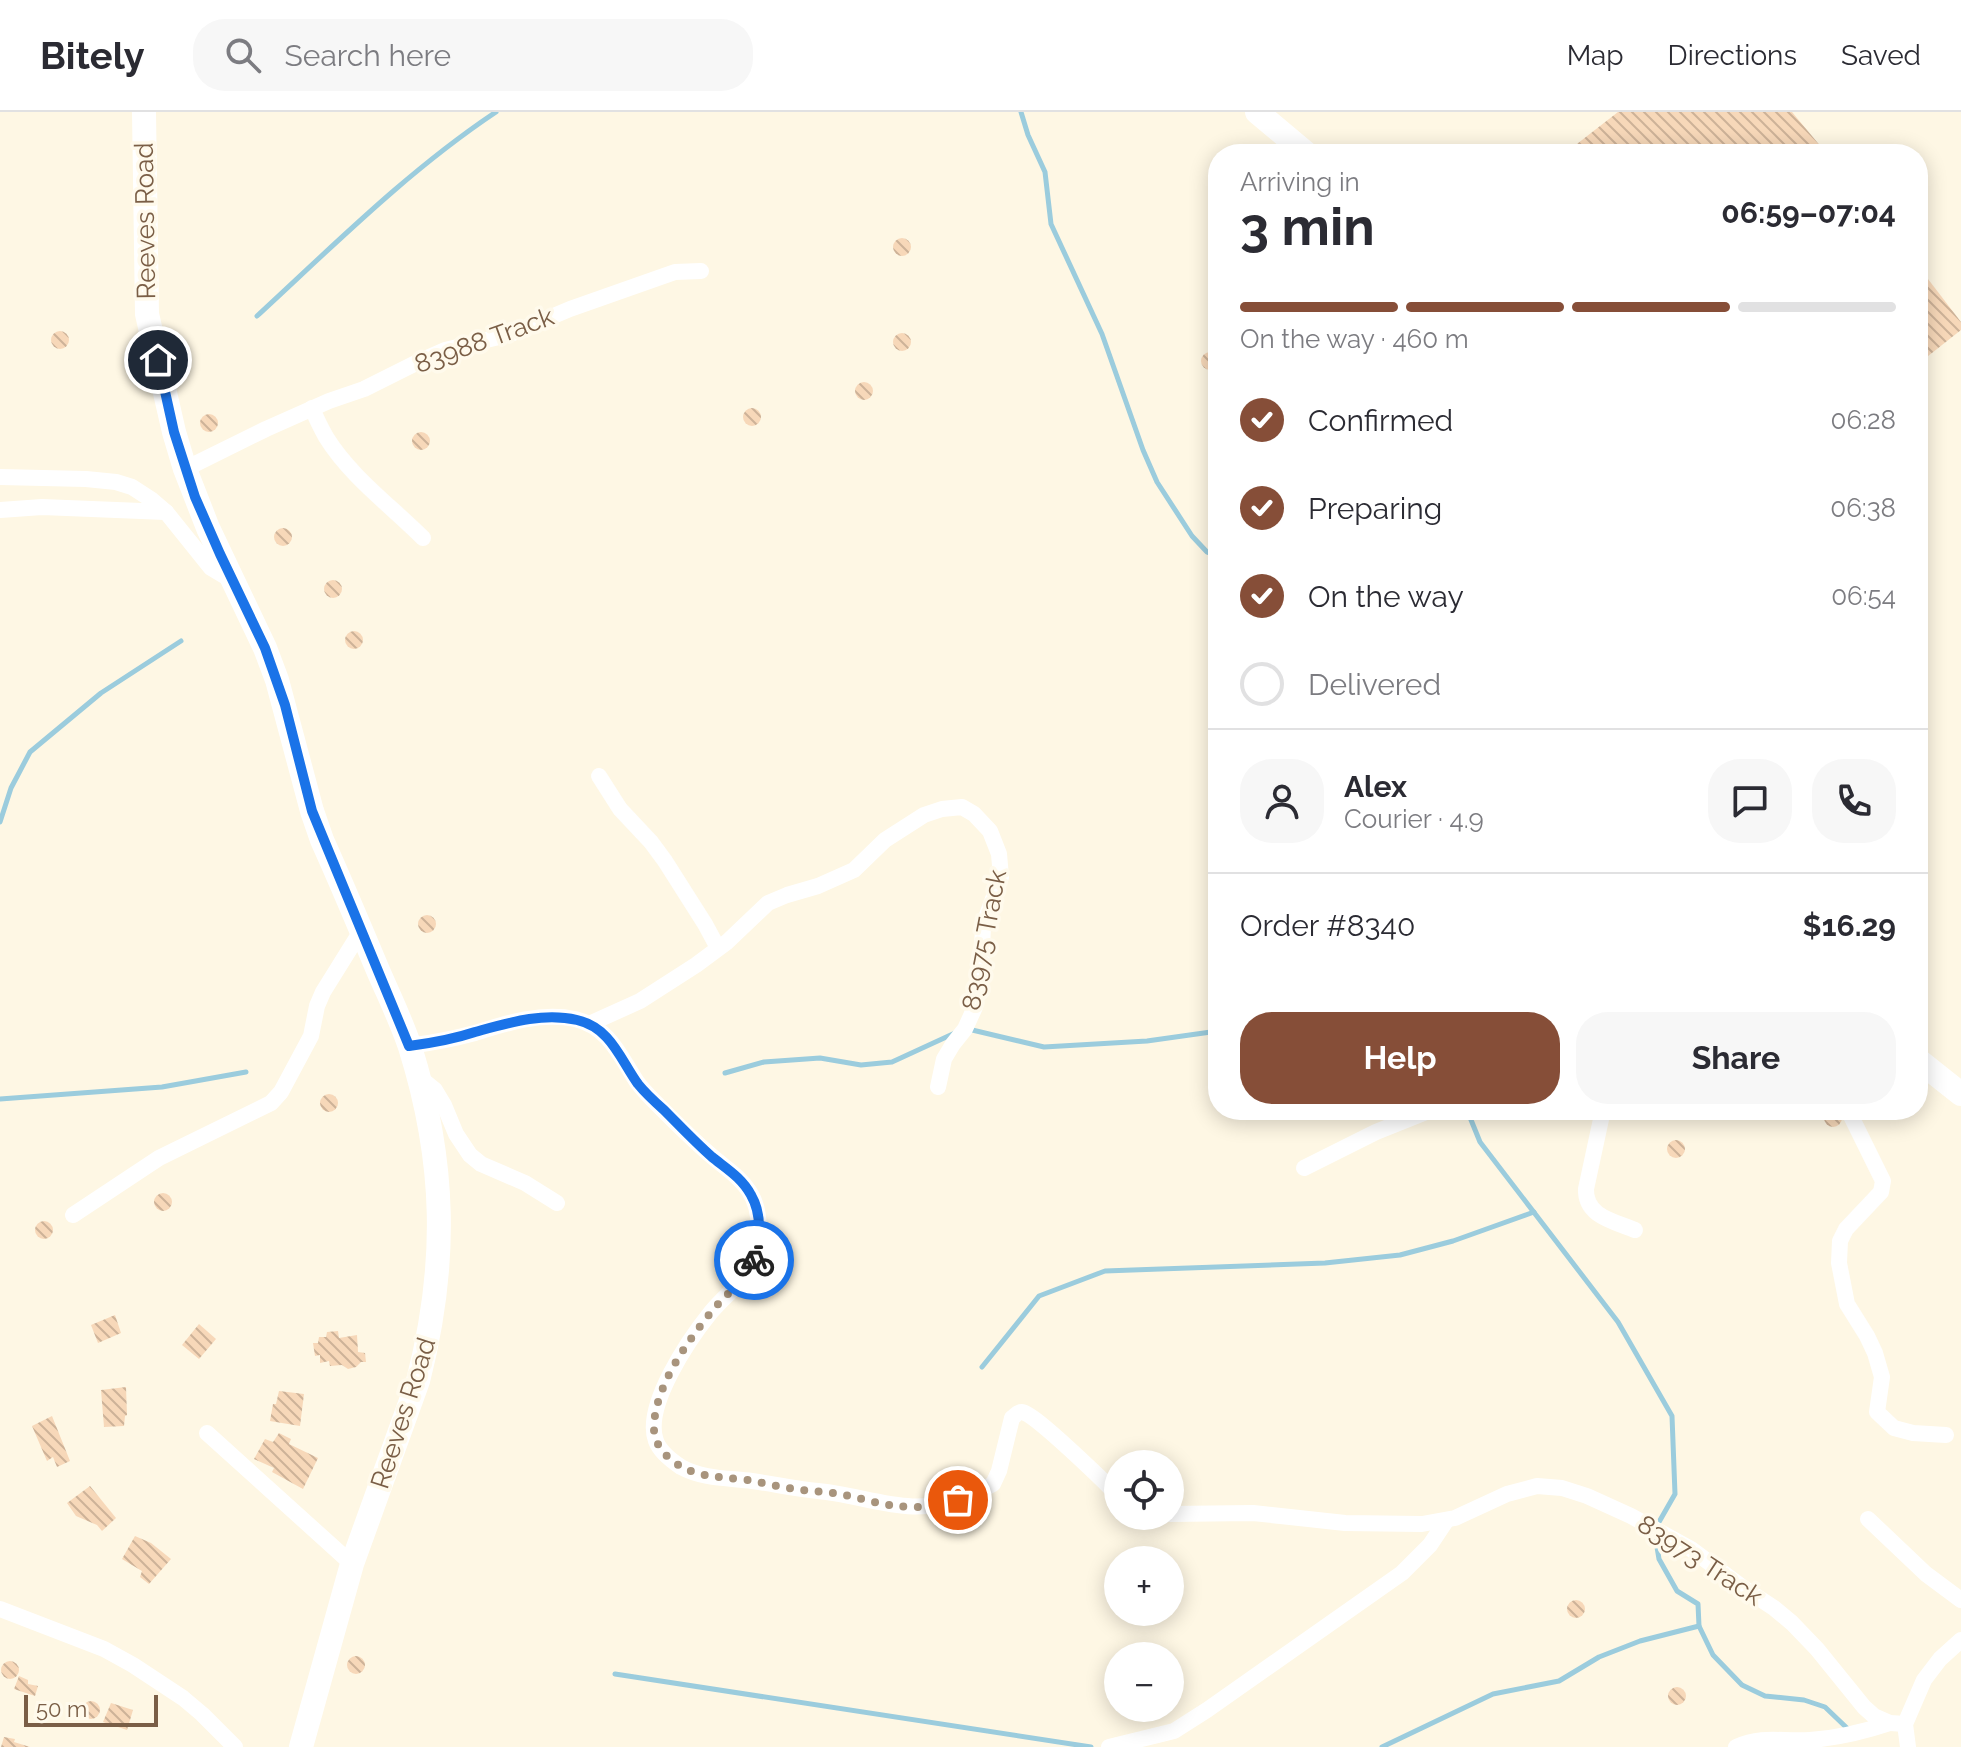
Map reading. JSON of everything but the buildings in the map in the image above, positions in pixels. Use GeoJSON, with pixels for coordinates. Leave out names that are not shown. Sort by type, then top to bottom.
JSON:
{"type":"FeatureCollection","features":[{"type":"Feature","properties":{"kind":"street","name":"Reeves Road"},"geometry":{"type":"LineString","coordinates":[[144,112],[147,314],[172,423],[185,469],[208,528],[277,680],[312,811],[409,1046],[430,1122],[437,1170],[439,1251],[434,1305],[418,1381],[352,1564],[301,1747]]}},
{"type":"Feature","properties":{"kind":"street"},"geometry":{"type":"LineString","coordinates":[[1257,112],[1295,144]]}},
{"type":"Feature","properties":{"kind":"street","name":"83988 Track"},"geometry":{"type":"LineString","coordinates":[[185,469],[266,429],[364,389],[445,350],[511,334],[570,309],[675,272],[701,271]]}},
{"type":"Feature","properties":{"kind":"street"},"geometry":{"type":"LineString","coordinates":[[312,408],[341,456],[423,538]]}},
{"type":"Feature","properties":{"kind":"street"},"geometry":{"type":"LineString","coordinates":[[0,477],[86,479],[132,487],[166,512],[197,554],[211,568],[232,581]]}},
{"type":"Feature","properties":{"kind":"street"},"geometry":{"type":"LineString","coordinates":[[0,510],[42,507],[166,512]]}},
{"type":"Feature","properties":{"kind":"street"},"geometry":{"type":"LineString","coordinates":[[599,776],[620,809],[665,861],[718,948]]}},
{"type":"Feature","properties":{"kind":"street","name":"83975 Track"},"geometry":{"type":"LineString","coordinates":[[589,1024],[640,1001],[718,948],[768,903],[854,870],[885,840],[924,815],[962,807],[974,814],[990,831],[1001,866],[1001,877],[983,926],[975,1007],[965,1029],[944,1059],[938,1087]]}},
{"type":"Feature","properties":{"kind":"street"},"geometry":{"type":"LineString","coordinates":[[73,1215],[159,1158],[271,1103],[302,1056],[323,992],[361,931]]}},
{"type":"Feature","properties":{"kind":"street"},"geometry":{"type":"LineString","coordinates":[[409,1046],[439,1042],[514,1021],[556,1017],[589,1024],[616,1047],[651,1098],[696,1143],[736,1174],[753,1197],[759,1222],[755,1259],[747,1274],[704,1321],[668,1376],[662,1391],[654,1431],[657,1442],[668,1457],[681,1467],[714,1478],[844,1495],[898,1507],[939,1505],[954,1502],[993,1484],[1012,1418],[1024,1412],[1029,1413],[1104,1483]]}},
{"type":"Feature","properties":{"kind":"street"},"geometry":{"type":"LineString","coordinates":[[1928,1068],[1961,1094]]}},
{"type":"Feature","properties":{"kind":"street"},"geometry":{"type":"LineString","coordinates":[[419,1077],[435,1090],[470,1155],[481,1164],[525,1183],[557,1203]]}},
{"type":"Feature","properties":{"kind":"street"},"geometry":{"type":"LineString","coordinates":[[1304,1168],[1406,1120]]}},
{"type":"Feature","properties":{"kind":"street"},"geometry":{"type":"LineString","coordinates":[[1601,1120],[1586,1199],[1600,1216],[1635,1230]]}},
{"type":"Feature","properties":{"kind":"street"},"geometry":{"type":"LineString","coordinates":[[1853,1120],[1883,1181],[1881,1192],[1846,1229],[1840,1241],[1839,1263],[1847,1304],[1867,1336],[1882,1377],[1877,1412],[1894,1428],[1913,1433],[1946,1435]]}},
{"type":"Feature","properties":{"kind":"street"},"geometry":{"type":"LineString","coordinates":[[207,1433],[352,1564]]}},
{"type":"Feature","properties":{"kind":"street","name":"83973 Track"},"geometry":{"type":"LineString","coordinates":[[1184,1514],[1253,1513],[1327,1522],[1422,1524],[1446,1521],[1507,1494],[1537,1486],[1562,1488],[1613,1508],[1691,1549],[1774,1608],[1812,1643],[1864,1707],[1879,1719],[1897,1723]]}},
{"type":"Feature","properties":{"kind":"street"},"geometry":{"type":"LineString","coordinates":[[1868,1519],[1926,1574],[1961,1600]]}},
{"type":"Feature","properties":{"kind":"street"},"geometry":{"type":"LineString","coordinates":[[1109,1747],[1174,1731],[1207,1710],[1402,1573],[1430,1545],[1446,1521]]}},
{"type":"Feature","properties":{"kind":"street"},"geometry":{"type":"LineString","coordinates":[[0,1609],[104,1649],[133,1665],[183,1698],[235,1747]]}},
{"type":"Feature","properties":{"kind":"street"},"geometry":{"type":"LineString","coordinates":[[1736,1747],[1761,1739],[1806,1741],[1836,1738],[1897,1723],[1940,1659],[1961,1640]]}},
{"type":"Feature","properties":{"kind":"street"},"geometry":{"type":"LineString","coordinates":[[1897,1723],[1908,1747]]}},
{"type":"Feature","properties":{"kind":"waterway"},"geometry":{"type":"LineString","coordinates":[[257,316],[402,183],[496,112]]}},
{"type":"Feature","properties":{"kind":"waterway"},"geometry":{"type":"LineString","coordinates":[[1021,112],[1045,172],[1051,224],[1102,334],[1143,450],[1157,482],[1192,536],[1208,552]]}},
{"type":"Feature","properties":{"kind":"waterway"},"geometry":{"type":"LineString","coordinates":[[0,822],[11,788],[30,752],[101,693],[181,641]]}},
{"type":"Feature","properties":{"kind":"waterway"},"geometry":{"type":"LineString","coordinates":[[968,1029],[1044,1047],[1147,1041],[1208,1032]]}},
{"type":"Feature","properties":{"kind":"waterway"},"geometry":{"type":"LineString","coordinates":[[725,1073],[764,1062],[820,1058],[861,1065],[892,1062],[955,1033]]}},
{"type":"Feature","properties":{"kind":"waterway"},"geometry":{"type":"LineString","coordinates":[[0,1099],[162,1087],[246,1072]]}},
{"type":"Feature","properties":{"kind":"waterway"},"geometry":{"type":"LineString","coordinates":[[1471,1120],[1480,1142],[1618,1322],[1672,1416],[1675,1494],[1659,1522]]}},
{"type":"Feature","properties":{"kind":"waterway"},"geometry":{"type":"LineString","coordinates":[[982,1367],[1039,1296],[1105,1271],[1325,1263],[1400,1255],[1453,1241],[1534,1212]]}},
{"type":"Feature","properties":{"kind":"waterway"},"geometry":{"type":"LineString","coordinates":[[1656,1541],[1659,1559],[1677,1591],[1698,1604],[1699,1626],[1713,1655],[1742,1685],[1765,1696],[1804,1700],[1825,1707],[1849,1730]]}},
{"type":"Feature","properties":{"kind":"waterway"},"geometry":{"type":"LineString","coordinates":[[1382,1747],[1493,1694],[1559,1681],[1599,1657],[1640,1641],[1699,1626]]}},
{"type":"Feature","properties":{"kind":"waterway"},"geometry":{"type":"LineString","coordinates":[[615,1674],[1091,1747]]}},
{"type":"Feature","properties":{"kind":"way so far"},"geometry":{"type":"LineString","coordinates":[[754,1260],[739,1284],[696,1332],[668,1376],[655,1419],[654,1431],[659,1447],[681,1467],[714,1478],[844,1495],[898,1507],[939,1505],[958,1500]]}},
{"type":"Feature","properties":{"kind":"route"},"geometry":{"type":"LineString","coordinates":[[158,360],[174,432],[195,497],[265,648],[285,705],[322,840],[409,1046],[439,1042],[514,1021],[537,1018],[556,1017],[589,1024],[616,1047],[651,1098],[688,1135],[736,1174],[747,1188],[753,1197],[759,1222],[754,1260]]}}]}
